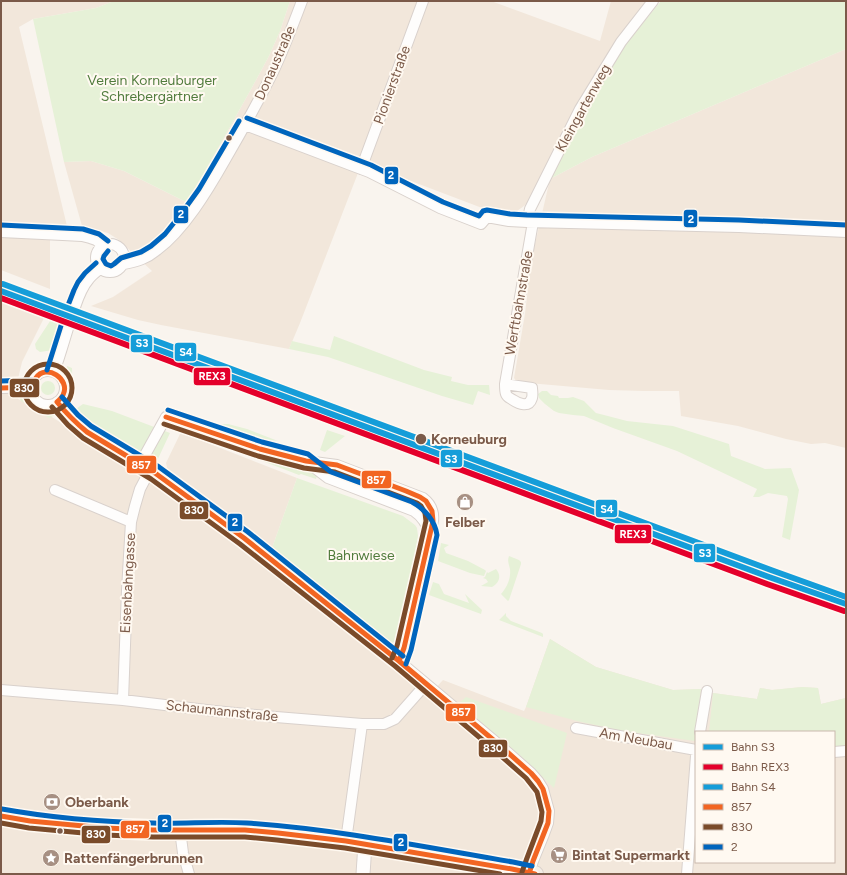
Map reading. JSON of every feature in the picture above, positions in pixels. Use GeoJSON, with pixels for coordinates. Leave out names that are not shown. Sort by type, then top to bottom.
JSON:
{"type":"FeatureCollection","features":[{"type":"Feature","properties":{"kind":"main road"},"geometry":{"type":"LineString","coordinates":[[1,816],[30,821],[105,828],[152,830],[245,830],[292,834],[365,844],[512,869],[531,874]]}},
{"type":"Feature","properties":{"kind":"street","name":"Donaustraße"},"geometry":{"type":"LineString","coordinates":[[100,269],[104,272],[113,273],[122,268],[124,264],[148,257],[168,241],[185,221],[205,193],[245,125],[274,71],[302,1]]}},
{"type":"Feature","properties":{"kind":"street","name":"Pionierstraße"},"geometry":{"type":"LineString","coordinates":[[361,169],[423,1]]}},
{"type":"Feature","properties":{"kind":"street","name":"Kleingartenweg"},"geometry":{"type":"LineString","coordinates":[[530,222],[530,209],[580,109],[620,42],[653,1]]}},
{"type":"Feature","properties":{"kind":"street"},"geometry":{"type":"LineString","coordinates":[[245,125],[370,172],[440,208],[481,224],[487,217],[509,221],[530,222],[739,227],[846,232]]}},
{"type":"Feature","properties":{"kind":"street","name":"Werftbahnstraße"},"geometry":{"type":"LineString","coordinates":[[505,384],[530,222]]}},
{"type":"Feature","properties":{"kind":"street"},"geometry":{"type":"LineString","coordinates":[[1,232],[82,236],[96,240],[103,246]]}},
{"type":"Feature","properties":{"kind":"street"},"geometry":{"type":"LineString","coordinates":[[54,372],[78,298],[84,285],[100,269],[96,262],[96,255],[103,246],[113,244],[120,247],[124,253],[124,264]]}},
{"type":"Feature","properties":{"kind":"street"},"geometry":{"type":"LineString","coordinates":[[46,372],[54,372],[60,376],[64,384],[65,392],[57,402],[49,405],[40,402],[34,396],[32,387],[33,382],[38,375],[46,372]]}},
{"type":"Feature","properties":{"kind":"street"},"geometry":{"type":"LineString","coordinates":[[505,384],[532,388],[532,397],[528,403],[524,405],[517,402],[506,395],[505,384]]}},
{"type":"Feature","properties":{"kind":"street"},"geometry":{"type":"LineString","coordinates":[[1,388],[32,387]]}},
{"type":"Feature","properties":{"kind":"street"},"geometry":{"type":"LineString","coordinates":[[57,402],[73,420],[87,432],[150,470],[244,538],[399,661],[514,758],[538,781],[543,789],[549,811],[548,823],[533,861],[531,874]]}},
{"type":"Feature","properties":{"kind":"street"},"geometry":{"type":"LineString","coordinates":[[140,464],[166,417],[260,449],[306,461],[337,465],[423,498],[429,504],[432,511],[433,521],[404,648],[399,661]]}},
{"type":"Feature","properties":{"kind":"street"},"geometry":{"type":"LineString","coordinates":[[306,461],[328,478],[414,511],[422,517],[427,524],[430,534]]}},
{"type":"Feature","properties":{"kind":"street","name":"Eisenbahngasse"},"geometry":{"type":"LineString","coordinates":[[123,700],[131,522],[134,506],[140,489],[150,470]]}},
{"type":"Feature","properties":{"kind":"street"},"geometry":{"type":"LineString","coordinates":[[55,490],[131,522]]}},
{"type":"Feature","properties":{"kind":"street","name":"Schaumannstraße"},"geometry":{"type":"LineString","coordinates":[[1,690],[123,700],[222,712],[362,724],[384,724],[395,719],[426,684]]}},
{"type":"Feature","properties":{"kind":"street"},"geometry":{"type":"LineString","coordinates":[[700,731],[707,691]]}},
{"type":"Feature","properties":{"kind":"street"},"geometry":{"type":"LineString","coordinates":[[346,841],[362,724]]}},
{"type":"Feature","properties":{"kind":"street","name":"Am Neubau"},"geometry":{"type":"LineString","coordinates":[[576,728],[695,750]]}},
{"type":"Feature","properties":{"kind":"street"},"geometry":{"type":"LineString","coordinates":[[835,752],[846,751]]}},
{"type":"Feature","properties":{"kind":"street"},"geometry":{"type":"LineString","coordinates":[[687,874],[695,769]]}},
{"type":"Feature","properties":{"kind":"street"},"geometry":{"type":"LineString","coordinates":[[180,830],[183,852],[189,874]]}},
{"type":"Feature","properties":{"kind":"street"},"geometry":{"type":"LineString","coordinates":[[363,874],[365,844]]}},
{"type":"Feature","properties":{"kind":"shaded area"},"geometry":{"type":"Polygon","coordinates":[[[1,1],[114,1],[96,8],[33,19],[19,27],[67,226],[50,227],[50,289],[1,270],[1,1]]]}},
{"type":"Feature","properties":{"kind":"shaded area"},"geometry":{"type":"Polygon","coordinates":[[[290,1],[491,1],[600,41],[611,1],[648,1],[617,39],[576,107],[530,200],[517,211],[503,214],[490,211],[369,165],[365,175],[358,173],[289,349],[161,325],[91,306],[113,297],[152,271],[119,240],[108,233],[82,226],[64,162],[91,161],[124,171],[186,202],[203,175],[269,56],[280,31],[290,1]]]}},
{"type":"Feature","properties":{"kind":"shaded area"},"geometry":{"type":"Polygon","coordinates":[[[846,49],[846,448],[825,443],[811,444],[738,426],[681,416],[679,391],[609,390],[517,382],[514,378],[525,314],[531,261],[550,179],[592,157],[846,49]]]}},
{"type":"Feature","properties":{"kind":"shaded area"},"geometry":{"type":"Polygon","coordinates":[[[1,296],[47,312],[22,362],[17,383],[18,399],[42,411],[159,483],[167,467],[166,463],[180,434],[182,433],[297,478],[266,562],[430,694],[443,680],[524,711],[550,639],[596,667],[673,690],[701,689],[713,693],[757,699],[760,688],[772,690],[802,687],[818,688],[821,704],[846,698],[846,874],[1,874],[1,296]]]}},
{"type":"Feature","properties":{"kind":"green space","name":"Verein Korneuburger Schrebergärtner"},"geometry":{"type":"Polygon","coordinates":[[[114,1],[290,1],[280,31],[269,56],[203,175],[186,202],[124,171],[91,161],[64,162],[33,19],[96,8],[114,1]]]}},
{"type":"Feature","properties":{"kind":"green space"},"geometry":{"type":"Polygon","coordinates":[[[661,1],[846,1],[846,49],[592,157],[550,179],[585,112],[625,45],[661,1]]]}},
{"type":"Feature","properties":{"kind":"green space"},"geometry":{"type":"Polygon","coordinates":[[[54,315],[68,320],[53,350],[40,352],[36,349],[35,344],[54,315]]]}},
{"type":"Feature","properties":{"kind":"green space"},"geometry":{"type":"Polygon","coordinates":[[[334,336],[424,370],[452,377],[451,381],[468,385],[489,385],[490,395],[478,391],[473,405],[328,357],[289,349],[292,341],[330,350],[334,336]]]}},
{"type":"Feature","properties":{"kind":"green space"},"geometry":{"type":"Polygon","coordinates":[[[67,366],[72,368],[73,397],[70,404],[68,397],[69,387],[66,378],[67,366]]]}},
{"type":"Feature","properties":{"kind":"green space"},"geometry":{"type":"Polygon","coordinates":[[[45,381],[51,381],[55,385],[55,391],[51,395],[45,395],[41,391],[41,385],[45,381]]]}},
{"type":"Feature","properties":{"kind":"green space"},"geometry":{"type":"Polygon","coordinates":[[[542,391],[547,391],[551,395],[558,396],[559,398],[573,397],[584,401],[596,413],[627,421],[673,426],[729,444],[731,456],[765,469],[791,468],[799,490],[790,540],[782,537],[788,499],[787,496],[768,493],[759,497],[753,497],[757,489],[677,451],[584,416],[554,411],[539,398],[538,394],[542,391]]]}},
{"type":"Feature","properties":{"kind":"green space"},"geometry":{"type":"Polygon","coordinates":[[[18,395],[25,396],[37,406],[45,408],[55,415],[49,418],[21,401],[18,395]]]}},
{"type":"Feature","properties":{"kind":"green space"},"geometry":{"type":"Polygon","coordinates":[[[83,404],[112,411],[170,433],[156,463],[109,435],[107,437],[73,411],[83,404]]]}},
{"type":"Feature","properties":{"kind":"green space"},"geometry":{"type":"Polygon","coordinates":[[[216,424],[228,424],[247,429],[278,441],[250,437],[216,424]]]}},
{"type":"Feature","properties":{"kind":"green space"},"geometry":{"type":"Polygon","coordinates":[[[327,430],[345,436],[325,452],[320,450],[327,430]]]}},
{"type":"Feature","properties":{"kind":"green space"},"geometry":{"type":"Polygon","coordinates":[[[255,442],[282,446],[312,455],[301,454],[255,442]]]}},
{"type":"Feature","properties":{"kind":"green space"},"geometry":{"type":"Polygon","coordinates":[[[249,451],[307,468],[317,476],[316,479],[301,474],[299,475],[247,455],[249,451]]]}},
{"type":"Feature","properties":{"kind":"green space","name":"Bahnwiese"},"geometry":{"type":"Polygon","coordinates":[[[297,478],[403,516],[417,528],[418,536],[415,553],[397,636],[391,644],[272,548],[297,478]]]}},
{"type":"Feature","properties":{"kind":"green space"},"geometry":{"type":"Polygon","coordinates":[[[441,543],[449,545],[444,548],[446,553],[468,561],[485,570],[484,576],[470,573],[438,561],[441,543]]]}},
{"type":"Feature","properties":{"kind":"green space"},"geometry":{"type":"Polygon","coordinates":[[[509,556],[519,560],[521,564],[508,601],[501,594],[507,586],[509,579],[509,556]]]}},
{"type":"Feature","properties":{"kind":"green space"},"geometry":{"type":"Polygon","coordinates":[[[496,569],[499,574],[499,579],[496,583],[492,587],[481,586],[488,582],[483,578],[487,572],[488,573],[496,569]]]}},
{"type":"Feature","properties":{"kind":"green space"},"geometry":{"type":"Polygon","coordinates":[[[433,582],[439,584],[444,594],[469,603],[465,594],[482,610],[481,614],[429,595],[433,582]]]}},
{"type":"Feature","properties":{"kind":"green space"},"geometry":{"type":"Polygon","coordinates":[[[506,613],[506,616],[511,621],[542,633],[543,637],[499,620],[506,613]]]}},
{"type":"Feature","properties":{"kind":"green space"},"geometry":{"type":"Polygon","coordinates":[[[550,639],[596,667],[673,690],[701,689],[695,741],[623,731],[577,721],[526,707],[550,639]]]}},
{"type":"Feature","properties":{"kind":"green space"},"geometry":{"type":"Polygon","coordinates":[[[802,687],[818,688],[821,704],[846,698],[846,746],[835,747],[835,731],[709,731],[713,693],[757,699],[760,688],[772,690],[802,687]]]}},
{"type":"Feature","properties":{"kind":"green space"},"geometry":{"type":"Polygon","coordinates":[[[466,697],[567,733],[554,788],[522,757],[459,703],[466,697]]]}},
{"type":"Feature","properties":{"kind":"rail line","name":"S4"},"geometry":{"type":"LineString","coordinates":[[3,284],[846,597]]}},
{"type":"Feature","properties":{"kind":"rail line","name":"S3"},"geometry":{"type":"LineString","coordinates":[[1,291],[769,577],[846,604]]}},
{"type":"Feature","properties":{"kind":"rail line","name":"REX3"},"geometry":{"type":"LineString","coordinates":[[1,298],[767,584],[844,611]]}},
{"type":"Feature","properties":{"kind":"transit line","name":"2"},"geometry":{"type":"LineString","coordinates":[[247,118],[371,165],[443,202],[479,216],[483,211],[487,210],[527,215],[739,220],[846,225]]}},
{"type":"Feature","properties":{"kind":"transit line","name":"2"},"geometry":{"type":"LineString","coordinates":[[108,251],[103,259],[106,264],[111,266],[121,258],[141,252],[165,234],[199,189],[239,121]]}},
{"type":"Feature","properties":{"kind":"transit line","name":"2"},"geometry":{"type":"LineString","coordinates":[[1,225],[83,229],[99,234],[108,241]]}},
{"type":"Feature","properties":{"kind":"transit line","name":"2"},"geometry":{"type":"LineString","coordinates":[[47,370],[74,290],[85,273],[96,263]]}},
{"type":"Feature","properties":{"kind":"transit line","name":"830"},"geometry":{"type":"LineString","coordinates":[[48,364],[57,366],[65,371],[70,379],[72,388],[70,397],[65,405],[57,410],[48,412],[39,410],[31,405],[26,397],[24,388],[26,379],[31,371],[39,366],[48,364]]}},
{"type":"Feature","properties":{"kind":"transit line","name":"857"},"geometry":{"type":"LineString","coordinates":[[1,388],[32,387],[34,381],[40,374],[46,372],[56,375],[64,383],[65,389],[63,395],[57,402],[71,418],[87,432],[155,473],[244,538],[399,661],[531,773],[543,789],[549,811],[548,823],[529,874]]}},
{"type":"Feature","properties":{"kind":"transit line","name":"2"},"geometry":{"type":"LineString","coordinates":[[1,381],[32,380]]}},
{"type":"Feature","properties":{"kind":"transit line","name":"2"},"geometry":{"type":"LineString","coordinates":[[62,397],[78,415],[91,426],[159,467],[248,532],[403,656]]}},
{"type":"Feature","properties":{"kind":"transit line","name":"830"},"geometry":{"type":"LineString","coordinates":[[52,407],[68,425],[83,438],[151,479],[240,544],[395,666],[526,778],[537,792],[542,812],[541,821],[522,872]]}},
{"type":"Feature","properties":{"kind":"transit line","name":"2"},"geometry":{"type":"LineString","coordinates":[[168,410],[262,442],[308,454],[331,472],[412,502],[429,516],[432,520],[437,535],[411,650],[406,664]]}},
{"type":"Feature","properties":{"kind":"transit line","name":"857"},"geometry":{"type":"LineString","coordinates":[[166,417],[260,449],[306,461],[337,465],[406,491],[426,501],[432,511],[433,521],[404,648],[399,661]]}},
{"type":"Feature","properties":{"kind":"transit line","name":"830"},"geometry":{"type":"LineString","coordinates":[[164,424],[258,456],[304,468],[335,472],[417,503],[421,506],[425,513],[426,521],[397,646],[392,658]]}},
{"type":"Feature","properties":{"kind":"transit line","name":"2"},"geometry":{"type":"LineString","coordinates":[[2,809],[58,817],[115,822],[235,822],[280,826],[380,839],[532,866]]}},
{"type":"Feature","properties":{"kind":"transit line","name":"857"},"geometry":{"type":"LineString","coordinates":[[1,816],[30,821],[105,828],[153,830],[245,830],[278,833],[346,841],[535,874]]}},
{"type":"Feature","properties":{"kind":"transit line","name":"830"},"geometry":{"type":"LineString","coordinates":[[1,823],[29,828],[105,835],[153,837],[245,837],[277,840],[345,848],[500,874]]}},
{"type":"Feature","properties":{"kind":"place","name":"Korneuburg"},"geometry":{"type":"Point","coordinates":[421,439]}},
{"type":"Feature","properties":{"kind":"place","name":"Felber"},"geometry":{"type":"Point","coordinates":[465,502]}},
{"type":"Feature","properties":{"kind":"place","name":"Oberbank"},"geometry":{"type":"Point","coordinates":[52,802]}},
{"type":"Feature","properties":{"kind":"place","name":"Bintat Supermarkt"},"geometry":{"type":"Point","coordinates":[559,855]}},
{"type":"Feature","properties":{"kind":"place","name":"Rattenfängerbrunnen"},"geometry":{"type":"Point","coordinates":[51,858]}}]}
